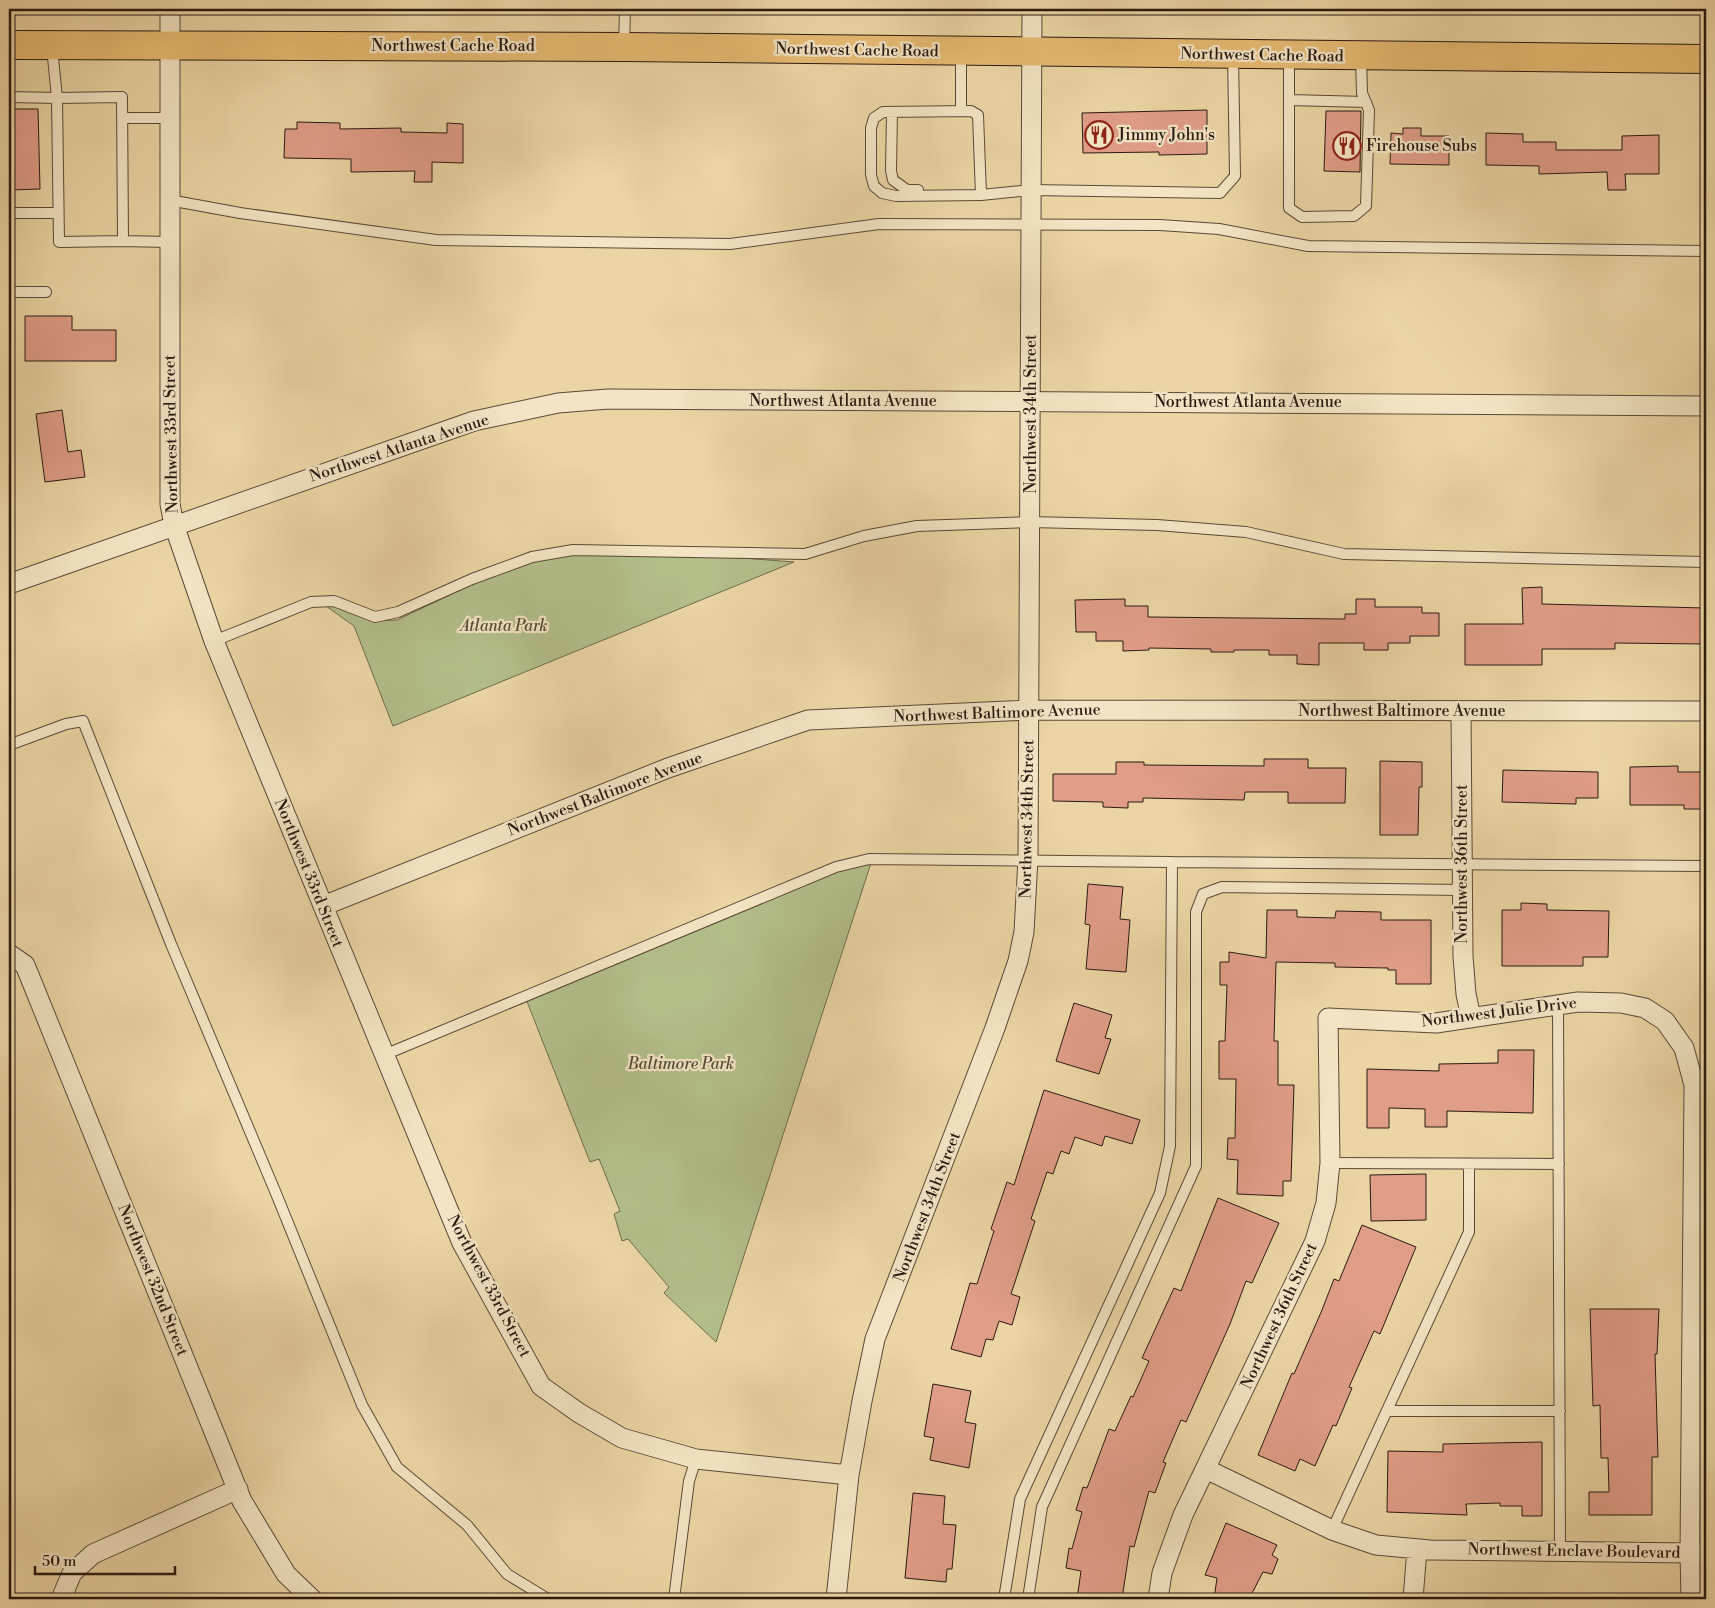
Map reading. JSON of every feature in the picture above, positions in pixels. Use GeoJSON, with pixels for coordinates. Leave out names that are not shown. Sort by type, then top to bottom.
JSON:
{"type":"FeatureCollection","features":[{"type":"Feature","properties":{"kind":"main road","name":"Northwest Cache Road"},"geometry":{"type":"LineString","coordinates":[[9,45],[168,44],[624,47],[1706,59]]}},
{"type":"Feature","properties":{"kind":"street","name":"Northwest 33rd Street"},"geometry":{"type":"LineString","coordinates":[[170,9],[168,44],[170,504],[174,525],[214,641],[462,1243],[542,1386],[579,1413],[622,1438],[696,1459],[849,1475]]}},
{"type":"Feature","properties":{"kind":"street","name":"Northwest 34th Street"},"geometry":{"type":"LineString","coordinates":[[836,1599],[849,1475],[875,1339],[992,1036],[1018,961],[1024,932],[1028,859],[1032,9]]}},
{"type":"Feature","properties":{"kind":"street","name":"Northwest Atlanta Avenue"},"geometry":{"type":"LineString","coordinates":[[9,584],[474,421],[558,403],[608,399],[1706,406]]}},
{"type":"Feature","properties":{"kind":"street","name":"Northwest Baltimore Avenue"},"geometry":{"type":"LineString","coordinates":[[323,906],[668,768],[808,720],[1028,710],[1706,711]]}},
{"type":"Feature","properties":{"kind":"street","name":"Northwest 36th Street"},"geometry":{"type":"LineString","coordinates":[[1461,710],[1462,956],[1471,1018]]}},
{"type":"Feature","properties":{"kind":"street","name":"Northwest 32nd Street"},"geometry":{"type":"LineString","coordinates":[[9,954],[25,965],[238,1489],[286,1574],[312,1599]]}},
{"type":"Feature","properties":{"kind":"street","name":"Northwest Julie Drive"},"geometry":{"type":"LineString","coordinates":[[1328,1018],[1436,1023],[1578,1002],[1621,1003],[1645,1008],[1665,1021]]}},
{"type":"Feature","properties":{"kind":"street","name":"Northwest 36th Street"},"geometry":{"type":"LineString","coordinates":[[1158,1599],[1162,1573],[1180,1523],[1315,1241],[1326,1203],[1330,1163],[1328,1018]]}},
{"type":"Feature","properties":{"kind":"street","name":"Northwest Enclave Boulevard"},"geometry":{"type":"LineString","coordinates":[[1206,1470],[1332,1530],[1376,1545],[1417,1549],[1698,1553],[1694,1085],[1684,1048],[1665,1021]]}},
{"type":"Feature","properties":{"kind":"street"},"geometry":{"type":"LineString","coordinates":[[61,1599],[72,1573],[93,1554],[238,1489]]}},
{"type":"Feature","properties":{"kind":"street"},"geometry":{"type":"LineString","coordinates":[[1413,1599],[1417,1549]]}},
{"type":"Feature","properties":{"kind":"street"},"geometry":{"type":"LineString","coordinates":[[1691,1599],[1698,1553]]}},
{"type":"Feature","properties":{"kind":"lane"},"geometry":{"type":"LineString","coordinates":[[624,47],[625,9]]}},
{"type":"Feature","properties":{"kind":"lane"},"geometry":{"type":"LineString","coordinates":[[52,46],[57,98],[59,242],[169,242]]}},
{"type":"Feature","properties":{"kind":"lane"},"geometry":{"type":"LineString","coordinates":[[960,111],[961,52]]}},
{"type":"Feature","properties":{"kind":"lane"},"geometry":{"type":"LineString","coordinates":[[976,196],[980,122],[978,115],[971,111],[892,112],[878,114],[872,123],[871,175],[874,186],[882,193],[896,196],[976,196],[1031,190],[1220,193],[1235,176],[1234,55]]}},
{"type":"Feature","properties":{"kind":"lane"},"geometry":{"type":"LineString","coordinates":[[1289,55],[1289,208],[1302,216],[1354,216],[1366,206],[1369,110],[1362,93],[1362,56]]}},
{"type":"Feature","properties":{"kind":"lane"},"geometry":{"type":"LineString","coordinates":[[9,97],[122,97],[123,241]]}},
{"type":"Feature","properties":{"kind":"lane"},"geometry":{"type":"LineString","coordinates":[[1289,100],[1366,102]]}},
{"type":"Feature","properties":{"kind":"lane"},"geometry":{"type":"LineString","coordinates":[[892,112],[891,171],[893,180],[907,190],[960,190],[976,196]]}},
{"type":"Feature","properties":{"kind":"lane"},"geometry":{"type":"LineString","coordinates":[[122,118],[169,118]]}},
{"type":"Feature","properties":{"kind":"lane"},"geometry":{"type":"LineString","coordinates":[[169,200],[240,213],[436,240],[730,244],[879,224],[1160,225],[1219,229],[1308,246],[1706,251]]}},
{"type":"Feature","properties":{"kind":"lane"},"geometry":{"type":"LineString","coordinates":[[9,213],[58,214]]}},
{"type":"Feature","properties":{"kind":"lane"},"geometry":{"type":"LineString","coordinates":[[9,292],[46,292]]}},
{"type":"Feature","properties":{"kind":"lane"},"geometry":{"type":"LineString","coordinates":[[214,641],[311,602],[334,601],[375,616],[398,612],[472,579],[532,557],[573,550],[805,554],[864,536],[917,526],[1030,522],[1156,525],[1246,532],[1344,554],[1706,562]]}},
{"type":"Feature","properties":{"kind":"lane"},"geometry":{"type":"LineString","coordinates":[[9,746],[66,724],[83,721],[171,944],[276,1191],[362,1405],[397,1467],[466,1525],[507,1574],[548,1599]]}},
{"type":"Feature","properties":{"kind":"lane"},"geometry":{"type":"LineString","coordinates":[[384,1055],[836,867],[869,858],[1706,866]]}},
{"type":"Feature","properties":{"kind":"lane"},"geometry":{"type":"LineString","coordinates":[[1004,1599],[1020,1499],[1160,1193],[1170,1146],[1172,862]]}},
{"type":"Feature","properties":{"kind":"lane"},"geometry":{"type":"LineString","coordinates":[[1028,1599],[1042,1507],[1196,1166],[1196,912],[1203,894],[1222,887],[1462,890]]}},
{"type":"Feature","properties":{"kind":"lane"},"geometry":{"type":"LineString","coordinates":[[1558,1004],[1560,1550]]}},
{"type":"Feature","properties":{"kind":"lane"},"geometry":{"type":"LineString","coordinates":[[1330,1163],[1559,1164]]}},
{"type":"Feature","properties":{"kind":"lane"},"geometry":{"type":"LineString","coordinates":[[1332,1530],[1470,1232],[1469,1164]]}},
{"type":"Feature","properties":{"kind":"lane"},"geometry":{"type":"LineString","coordinates":[[1387,1411],[1560,1411]]}},
{"type":"Feature","properties":{"kind":"lane"},"geometry":{"type":"LineString","coordinates":[[674,1599],[690,1481],[696,1459]]}},
{"type":"Feature","properties":{"kind":"green space","name":"Atlanta Park"},"geometry":{"type":"Polygon","coordinates":[[[572,553],[716,556],[794,562],[393,726],[354,626],[326,606],[333,606],[373,621],[397,620],[473,584],[532,559],[572,553]]]}},
{"type":"Feature","properties":{"kind":"green space","name":"Baltimore Park"},"geometry":{"type":"Polygon","coordinates":[[[871,863],[716,1342],[664,1293],[669,1287],[628,1239],[622,1241],[614,1214],[620,1211],[599,1159],[590,1162],[526,999],[835,870],[871,863]]]}},
{"type":"Feature","properties":{"kind":"building"},"geometry":{"type":"Polygon","coordinates":[[[9,109],[38,109],[40,189],[9,190],[9,109]]]}},
{"type":"Feature","properties":{"kind":"building"},"geometry":{"type":"Polygon","coordinates":[[[1207,110],[1207,154],[1159,155],[1159,152],[1083,153],[1082,113],[1207,110]]]}},
{"type":"Feature","properties":{"kind":"building"},"geometry":{"type":"Polygon","coordinates":[[[1326,111],[1361,111],[1360,172],[1324,171],[1326,111]]]}},
{"type":"Feature","properties":{"kind":"building"},"geometry":{"type":"Polygon","coordinates":[[[297,122],[340,123],[340,129],[401,128],[401,132],[447,133],[447,123],[463,124],[463,163],[432,162],[432,182],[414,182],[415,171],[351,172],[351,159],[284,158],[285,129],[297,129],[297,122]]]}},
{"type":"Feature","properties":{"kind":"building"},"geometry":{"type":"Polygon","coordinates":[[[1403,128],[1421,128],[1421,136],[1449,136],[1449,165],[1390,164],[1391,133],[1403,134],[1403,128]]]}},
{"type":"Feature","properties":{"kind":"building"},"geometry":{"type":"Polygon","coordinates":[[[1486,133],[1523,134],[1523,142],[1556,142],[1556,150],[1622,150],[1622,136],[1659,135],[1659,174],[1625,174],[1626,190],[1608,190],[1607,172],[1539,174],[1539,166],[1486,165],[1486,133]]]}},
{"type":"Feature","properties":{"kind":"building"},"geometry":{"type":"Polygon","coordinates":[[[25,316],[72,316],[72,330],[116,330],[116,361],[25,361],[25,316]]]}},
{"type":"Feature","properties":{"kind":"building"},"geometry":{"type":"Polygon","coordinates":[[[62,410],[68,452],[81,450],[85,477],[45,482],[36,414],[62,410]]]}},
{"type":"Feature","properties":{"kind":"building"},"geometry":{"type":"Polygon","coordinates":[[[1542,587],[1542,604],[1706,608],[1706,644],[1615,643],[1615,649],[1542,649],[1542,665],[1465,665],[1465,624],[1523,624],[1522,588],[1542,587]]]}},
{"type":"Feature","properties":{"kind":"building"},"geometry":{"type":"Polygon","coordinates":[[[1125,599],[1125,606],[1148,606],[1148,617],[1345,619],[1345,614],[1356,614],[1356,599],[1375,599],[1375,607],[1422,607],[1422,613],[1439,613],[1439,636],[1410,636],[1410,643],[1388,643],[1388,650],[1364,650],[1364,643],[1319,643],[1319,665],[1297,664],[1297,655],[1269,655],[1269,650],[1211,652],[1211,649],[1149,648],[1149,650],[1123,651],[1123,641],[1096,641],[1096,632],[1076,632],[1075,600],[1125,599]]]}},
{"type":"Feature","properties":{"kind":"building"},"geometry":{"type":"Polygon","coordinates":[[[1264,759],[1308,759],[1308,768],[1346,768],[1345,803],[1288,803],[1288,792],[1245,792],[1244,800],[1143,798],[1143,802],[1128,802],[1128,808],[1103,807],[1103,802],[1053,801],[1053,774],[1116,774],[1116,762],[1144,762],[1144,765],[1264,766],[1264,759]]]}},
{"type":"Feature","properties":{"kind":"building"},"geometry":{"type":"Polygon","coordinates":[[[1380,761],[1422,762],[1422,787],[1419,787],[1418,835],[1380,835],[1380,761]]]}},
{"type":"Feature","properties":{"kind":"building"},"geometry":{"type":"Polygon","coordinates":[[[1678,766],[1678,772],[1706,772],[1706,809],[1684,809],[1684,805],[1630,805],[1630,767],[1678,766]]]}},
{"type":"Feature","properties":{"kind":"building"},"geometry":{"type":"Polygon","coordinates":[[[1503,770],[1598,772],[1598,798],[1576,798],[1576,804],[1502,802],[1503,770]]]}},
{"type":"Feature","properties":{"kind":"building"},"geometry":{"type":"Polygon","coordinates":[[[1088,884],[1123,887],[1120,919],[1130,920],[1126,972],[1086,969],[1090,925],[1085,924],[1088,884]]]}},
{"type":"Feature","properties":{"kind":"building"},"geometry":{"type":"Polygon","coordinates":[[[1521,903],[1547,904],[1547,910],[1609,911],[1608,957],[1583,957],[1583,966],[1502,966],[1502,910],[1521,910],[1521,903]]]}},
{"type":"Feature","properties":{"kind":"building"},"geometry":{"type":"Polygon","coordinates":[[[1267,910],[1297,910],[1297,917],[1335,918],[1336,911],[1381,912],[1381,920],[1431,920],[1431,984],[1396,984],[1396,970],[1388,970],[1388,968],[1335,967],[1335,963],[1276,962],[1274,1041],[1278,1041],[1278,1085],[1294,1085],[1291,1181],[1283,1181],[1283,1196],[1237,1194],[1238,1160],[1227,1159],[1228,1138],[1235,1138],[1236,1079],[1219,1079],[1219,1041],[1225,1041],[1227,985],[1220,985],[1220,962],[1229,962],[1229,952],[1266,958],[1267,910]]]}},
{"type":"Feature","properties":{"kind":"building"},"geometry":{"type":"Polygon","coordinates":[[[1074,1003],[1112,1015],[1105,1038],[1111,1039],[1099,1074],[1056,1061],[1074,1003]]]}},
{"type":"Feature","properties":{"kind":"building"},"geometry":{"type":"Polygon","coordinates":[[[1498,1050],[1534,1050],[1533,1113],[1447,1111],[1447,1127],[1425,1127],[1425,1109],[1389,1108],[1389,1128],[1367,1128],[1367,1069],[1439,1071],[1439,1064],[1498,1063],[1498,1050]]]}},
{"type":"Feature","properties":{"kind":"building"},"geometry":{"type":"Polygon","coordinates":[[[1044,1090],[1140,1120],[1132,1144],[1105,1136],[1102,1146],[1075,1137],[1069,1154],[1061,1151],[1053,1174],[1047,1172],[1031,1219],[1035,1221],[1011,1294],[1020,1297],[1012,1325],[999,1321],[993,1340],[986,1339],[981,1357],[951,1349],[970,1283],[977,1284],[994,1231],[991,1229],[1007,1182],[1014,1185],[1044,1090]]]}},
{"type":"Feature","properties":{"kind":"building"},"geometry":{"type":"Polygon","coordinates":[[[1426,1174],[1426,1220],[1371,1221],[1370,1175],[1426,1174]]]}},
{"type":"Feature","properties":{"kind":"building"},"geometry":{"type":"Polygon","coordinates":[[[1218,1198],[1279,1223],[1252,1283],[1246,1281],[1230,1324],[1186,1422],[1181,1420],[1163,1462],[1166,1463],[1155,1493],[1149,1491],[1134,1547],[1130,1546],[1122,1599],[1077,1599],[1081,1571],[1066,1568],[1069,1548],[1072,1549],[1082,1512],[1076,1510],[1083,1487],[1087,1488],[1109,1429],[1115,1431],[1131,1396],[1133,1397],[1149,1361],[1142,1358],[1174,1288],[1181,1291],[1218,1198]]]}},
{"type":"Feature","properties":{"kind":"building"},"geometry":{"type":"Polygon","coordinates":[[[1362,1225],[1416,1247],[1380,1334],[1374,1331],[1349,1387],[1352,1388],[1336,1426],[1333,1425],[1315,1466],[1300,1459],[1295,1471],[1258,1455],[1334,1279],[1339,1281],[1362,1225]]]}},
{"type":"Feature","properties":{"kind":"building"},"geometry":{"type":"Polygon","coordinates":[[[1590,1309],[1659,1309],[1657,1354],[1655,1354],[1658,1457],[1652,1457],[1652,1515],[1589,1515],[1589,1492],[1609,1492],[1608,1458],[1601,1458],[1600,1405],[1593,1406],[1590,1309]]]}},
{"type":"Feature","properties":{"kind":"building"},"geometry":{"type":"Polygon","coordinates":[[[933,1384],[971,1391],[965,1422],[976,1424],[969,1468],[930,1460],[934,1438],[924,1436],[933,1384]]]}},
{"type":"Feature","properties":{"kind":"building"},"geometry":{"type":"Polygon","coordinates":[[[1542,1442],[1542,1516],[1522,1516],[1522,1506],[1500,1506],[1500,1503],[1466,1504],[1467,1515],[1387,1512],[1388,1451],[1443,1452],[1443,1444],[1542,1442]]]}},
{"type":"Feature","properties":{"kind":"building"},"geometry":{"type":"Polygon","coordinates":[[[913,1493],[945,1496],[943,1524],[956,1525],[952,1569],[947,1569],[946,1582],[905,1578],[913,1493]]]}},
{"type":"Feature","properties":{"kind":"building"},"geometry":{"type":"Polygon","coordinates":[[[1226,1523],[1277,1545],[1272,1555],[1278,1559],[1272,1574],[1263,1572],[1249,1599],[1214,1599],[1217,1578],[1205,1575],[1226,1523]]]}},
{"type":"Feature","properties":{"kind":"place","name":"Jimmy John's"},"geometry":{"type":"Point","coordinates":[1099,135]}},
{"type":"Feature","properties":{"kind":"place","name":"Firehouse Subs"},"geometry":{"type":"Point","coordinates":[1347,146]}}]}
